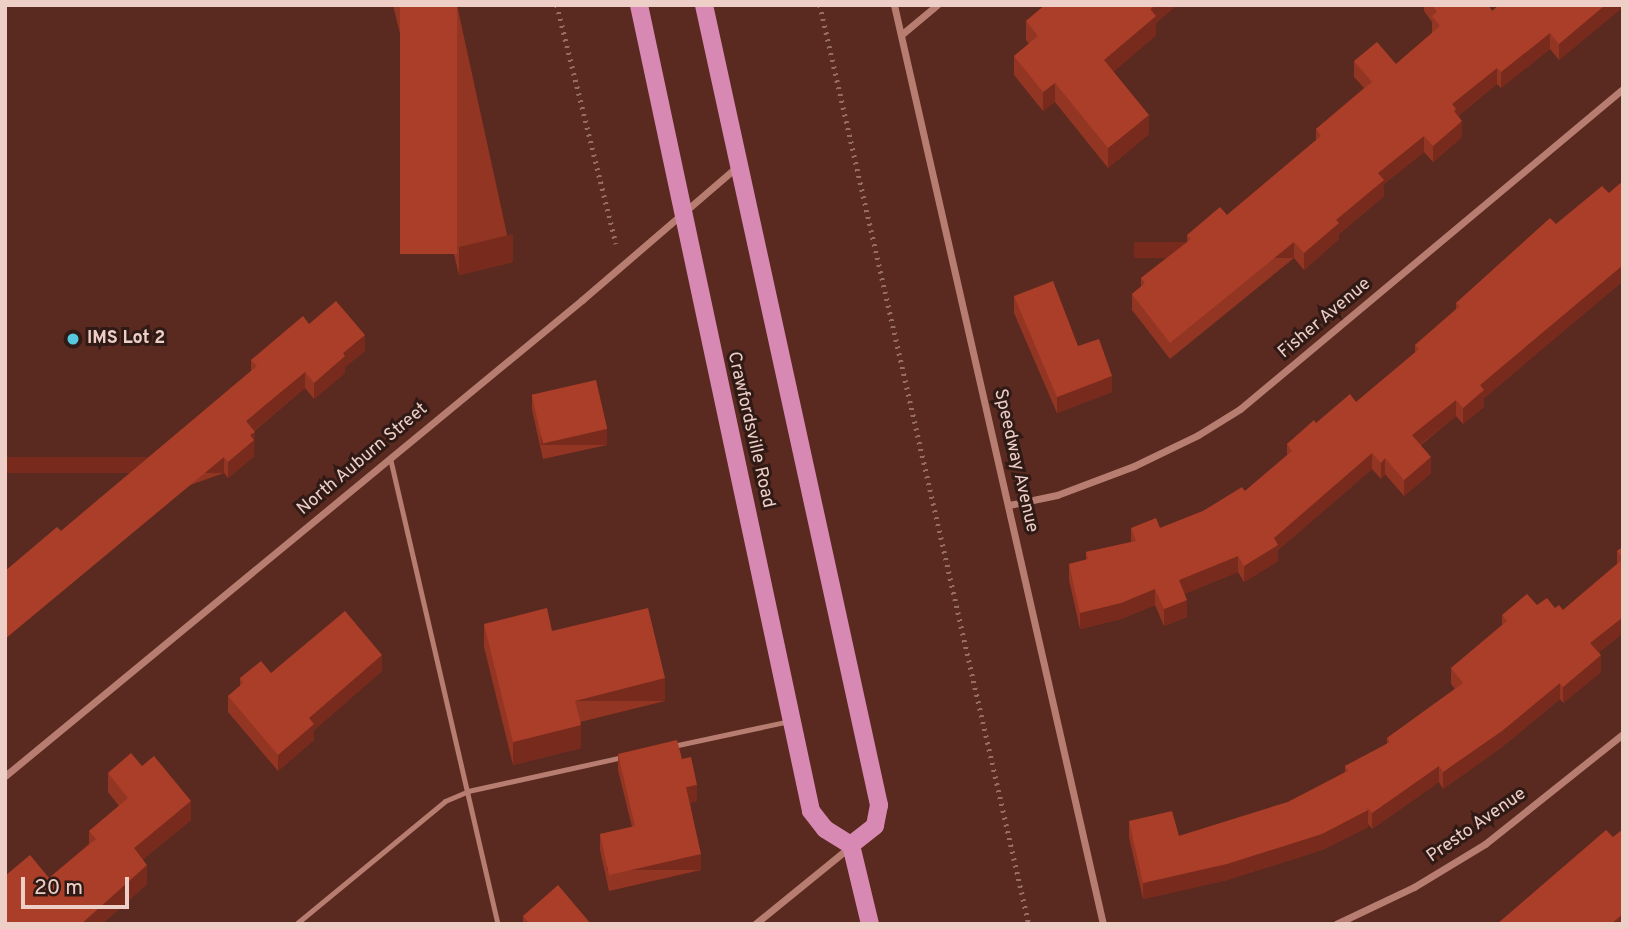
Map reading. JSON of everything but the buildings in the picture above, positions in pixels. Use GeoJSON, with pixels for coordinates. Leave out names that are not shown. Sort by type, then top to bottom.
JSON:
{"type":"FeatureCollection","features":[{"type":"Feature","properties":{"kind":"main road","name":"Crawfordsville Road"},"geometry":{"type":"LineString","coordinates":[[639,5],[682,216],[816,821],[851,845]]}},
{"type":"Feature","properties":{"kind":"main road"},"geometry":{"type":"LineString","coordinates":[[704,5],[879,805],[875,826],[851,845],[870,924]]}},
{"type":"Feature","properties":{"kind":"street","name":"Speedway Avenue"},"geometry":{"type":"LineString","coordinates":[[894,5],[1102,924]]}},
{"type":"Feature","properties":{"kind":"street"},"geometry":{"type":"LineString","coordinates":[[901,35],[937,5]]}},
{"type":"Feature","properties":{"kind":"street","name":"Fisher Avenue"},"geometry":{"type":"LineString","coordinates":[[1009,505],[1057,495],[1134,466],[1198,435],[1240,409],[1623,89]]}},
{"type":"Feature","properties":{"kind":"street","name":"North Auburn Street"},"geometry":{"type":"LineString","coordinates":[[5,776],[682,216],[738,166]]}},
{"type":"Feature","properties":{"kind":"street","name":"Presto Avenue"},"geometry":{"type":"LineString","coordinates":[[1336,924],[1404,893],[1485,844],[1623,734]]}},
{"type":"Feature","properties":{"kind":"street"},"geometry":{"type":"LineString","coordinates":[[755,924],[851,845]]}},
{"type":"Feature","properties":{"kind":"lane"},"geometry":{"type":"LineString","coordinates":[[390,458],[498,924]]}},
{"type":"Feature","properties":{"kind":"lane"},"geometry":{"type":"LineString","coordinates":[[671,747],[793,721]]}},
{"type":"Feature","properties":{"kind":"lane"},"geometry":{"type":"LineString","coordinates":[[296,924],[445,801],[468,791],[631,756]]}},
{"type":"Feature","properties":{"kind":"path"},"geometry":{"type":"LineString","coordinates":[[556,5],[609,226],[624,264]]}},
{"type":"Feature","properties":{"kind":"path"},"geometry":{"type":"LineString","coordinates":[[820,5],[1029,924]]}},
{"type":"Feature","properties":{"kind":"place","name":"IMS Lot 2"},"geometry":{"type":"Point","coordinates":[73,339]}}]}
